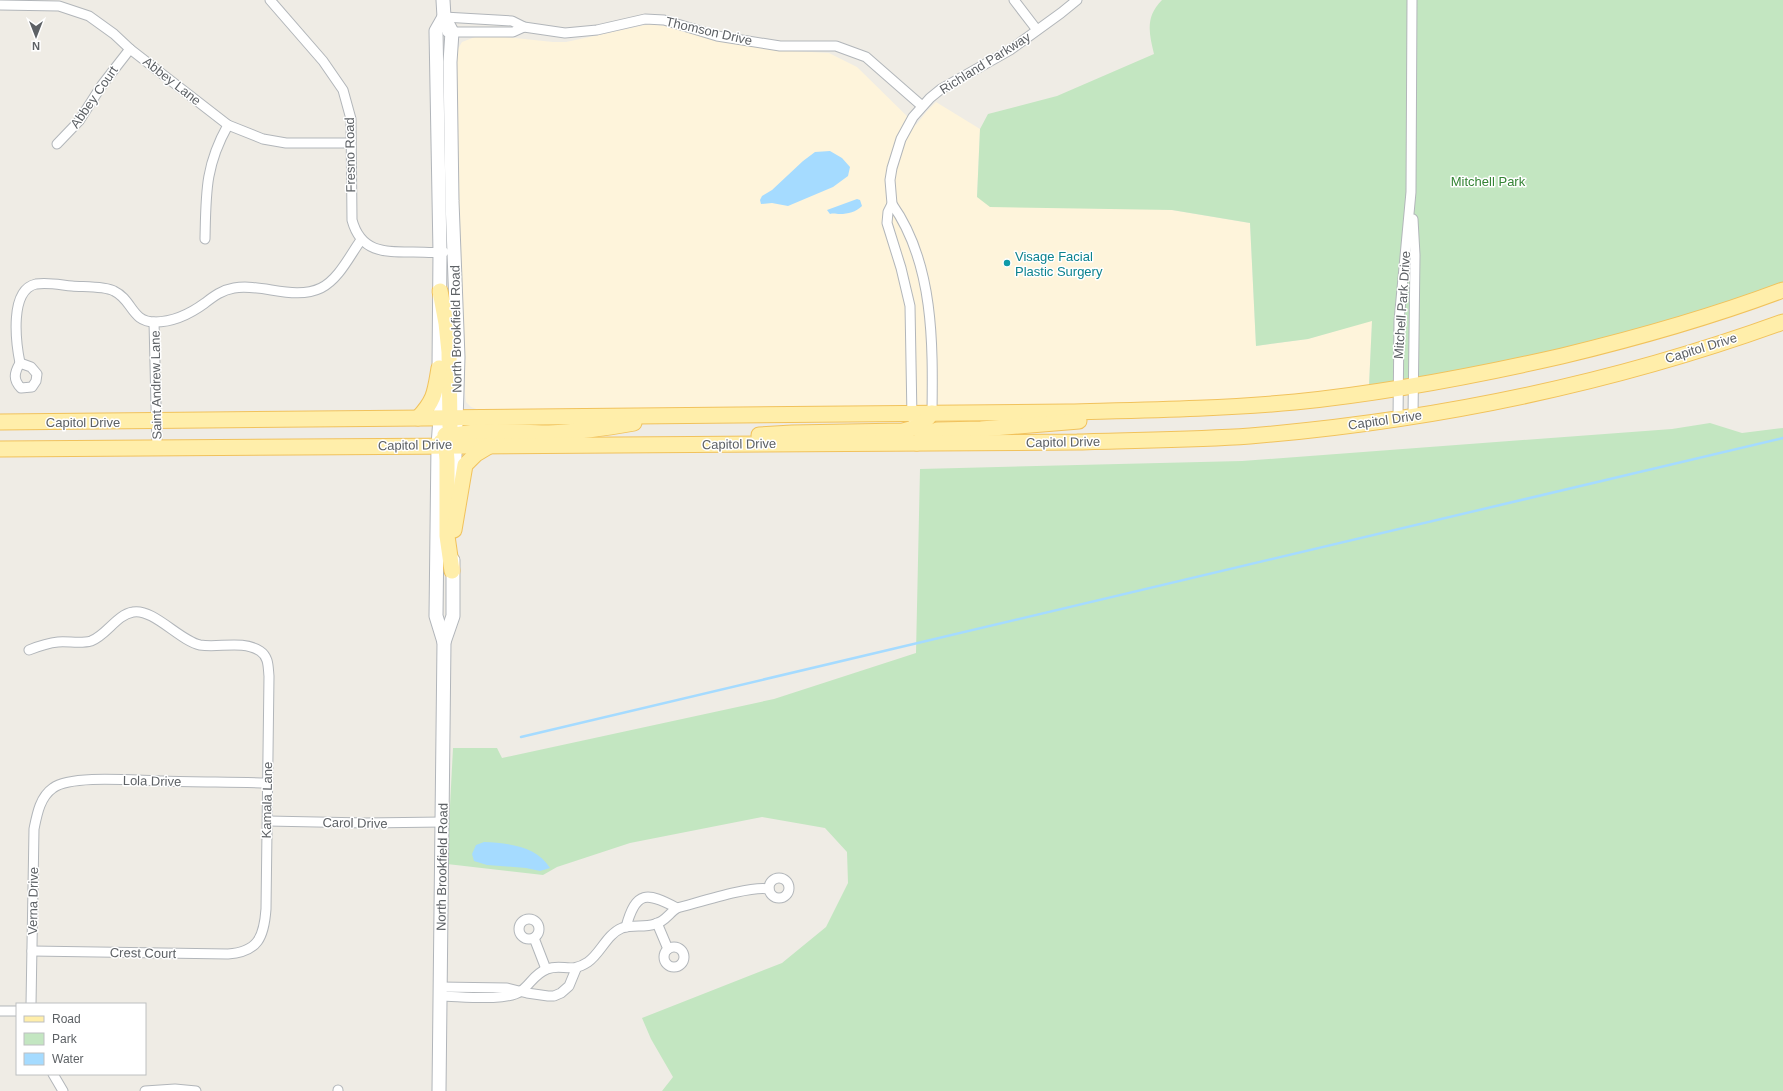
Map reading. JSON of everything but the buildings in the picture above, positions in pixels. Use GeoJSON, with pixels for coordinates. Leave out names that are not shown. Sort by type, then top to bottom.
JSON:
{"type":"FeatureCollection","features":[{"type":"Feature","properties":{"kind":"main road"},"geometry":{"type":"LineString","coordinates":[[916,436],[932,413],[1191,409],[1340,397],[1413,386],[1477,375],[1595,348],[1697,320],[1783,290]]}},
{"type":"Feature","properties":{"kind":"main road"},"geometry":{"type":"LineString","coordinates":[[440,291],[446,323],[449,352],[447,536],[452,571]]}},
{"type":"Feature","properties":{"kind":"main road","name":"Capitol Drive"},"geometry":{"type":"LineString","coordinates":[[0,449],[328,446],[449,441],[491,445],[668,445],[764,434],[903,431],[916,436],[1077,442],[1218,438],[1398,419],[1484,404],[1597,378],[1711,346],[1783,322]]}},
{"type":"Feature","properties":{"kind":"main road"},"geometry":{"type":"LineString","coordinates":[[418,418],[434,397],[439,368]]}},
{"type":"Feature","properties":{"kind":"main road"},"geometry":{"type":"LineString","coordinates":[[916,436],[928,434],[937,430],[981,429],[1081,421],[1133,410]]}},
{"type":"Feature","properties":{"kind":"main road","name":"Capitol Drive"},"geometry":{"type":"LineString","coordinates":[[0,422],[156,422],[932,413]]}},
{"type":"Feature","properties":{"kind":"main road"},"geometry":{"type":"LineString","coordinates":[[449,441],[470,432],[557,432],[615,427],[674,416]]}},
{"type":"Feature","properties":{"kind":"main road"},"geometry":{"type":"LineString","coordinates":[[453,533],[465,465],[476,454],[491,445]]}},
{"type":"Feature","properties":{"kind":"street","name":"Fresno Road"},"geometry":{"type":"LineString","coordinates":[[270,0],[323,61],[343,90],[351,119],[350,143],[352,220],[354,230],[361,240]]}},
{"type":"Feature","properties":{"kind":"street"},"geometry":{"type":"LineString","coordinates":[[443,0],[444,16],[452,32]]}},
{"type":"Feature","properties":{"kind":"street"},"geometry":{"type":"LineString","coordinates":[[1014,0],[1037,30]]}},
{"type":"Feature","properties":{"kind":"street","name":"Richland Parkway"},"geometry":{"type":"LineString","coordinates":[[932,413],[932,366],[927,306],[922,274],[916,254],[899,215],[892,204],[890,180],[896,153],[906,128],[913,116],[942,88],[1004,53],[1076,0]]}},
{"type":"Feature","properties":{"kind":"street","name":"Mitchell Park Drive"},"geometry":{"type":"LineString","coordinates":[[1412,0],[1411,192],[1415,256],[1413,416]]}},
{"type":"Feature","properties":{"kind":"street","name":"Abbey Lane"},"geometry":{"type":"LineString","coordinates":[[0,5],[32,2],[59,6],[89,16],[114,34],[130,49],[228,125],[275,142],[350,143]]}},
{"type":"Feature","properties":{"kind":"street","name":"Thomson Drive"},"geometry":{"type":"LineString","coordinates":[[444,16],[512,21],[524,27],[564,33],[596,30],[645,19],[664,20],[717,36],[780,46],[836,46],[866,57],[922,106]]}},
{"type":"Feature","properties":{"kind":"street","name":"North Brookfield Road"},"geometry":{"type":"LineString","coordinates":[[444,16],[436,31],[440,253],[439,368],[449,418]]}},
{"type":"Feature","properties":{"kind":"street","name":"Thomson Drive"},"geometry":{"type":"LineString","coordinates":[[436,31],[513,32],[524,27]]}},
{"type":"Feature","properties":{"kind":"street","name":"North Brookfield Road"},"geometry":{"type":"LineString","coordinates":[[449,418],[458,357],[452,194],[450,62],[452,32]]}},
{"type":"Feature","properties":{"kind":"street","name":"Abbey Court"},"geometry":{"type":"LineString","coordinates":[[57,144],[79,121],[102,86],[130,49]]}},
{"type":"Feature","properties":{"kind":"street"},"geometry":{"type":"LineString","coordinates":[[205,239],[209,170],[213,157],[228,125]]}},
{"type":"Feature","properties":{"kind":"street","name":"Mitchell Park Drive"},"geometry":{"type":"LineString","coordinates":[[1398,419],[1399,320],[1411,192]]}},
{"type":"Feature","properties":{"kind":"street","name":"Richland Parkway"},"geometry":{"type":"LineString","coordinates":[[892,204],[888,212],[887,223],[901,268],[910,306],[912,367],[911,413],[916,436]]}},
{"type":"Feature","properties":{"kind":"street"},"geometry":{"type":"LineString","coordinates":[[361,240],[373,249],[384,252],[440,253],[454,251]]}},
{"type":"Feature","properties":{"kind":"street","name":"Saint Andrew Lane"},"geometry":{"type":"LineString","coordinates":[[157,447],[154,322],[175,320],[189,314],[224,291],[234,288],[258,288],[295,293],[315,290],[322,287],[335,276],[361,240]]}},
{"type":"Feature","properties":{"kind":"street"},"geometry":{"type":"LineString","coordinates":[[20,363],[17,326],[19,300],[23,292],[36,284],[113,290],[124,297],[133,312],[141,320],[154,322]]}},
{"type":"Feature","properties":{"kind":"street"},"geometry":{"type":"LineString","coordinates":[[910,306],[927,306]]}},
{"type":"Feature","properties":{"kind":"street","name":"North Brookfield Road"},"geometry":{"type":"LineString","coordinates":[[444,642],[453,616],[453,533],[449,441]]}},
{"type":"Feature","properties":{"kind":"street","name":"North Brookfield Road"},"geometry":{"type":"LineString","coordinates":[[439,1091],[444,642],[436,616],[449,441]]}},
{"type":"Feature","properties":{"kind":"street","name":"Kamala Lane"},"geometry":{"type":"LineString","coordinates":[[29,650],[46,643],[90,641],[103,635],[125,615],[133,612],[142,612],[200,645],[244,646],[260,652],[267,659],[269,676],[267,783],[268,822],[265,928],[258,942],[252,948]]}},
{"type":"Feature","properties":{"kind":"street","name":"Lola Drive"},"geometry":{"type":"LineString","coordinates":[[43,799],[53,788],[68,782],[86,780],[267,783]]}},
{"type":"Feature","properties":{"kind":"street","name":"Verna Drive"},"geometry":{"type":"LineString","coordinates":[[31,1003],[34,828],[36,816],[43,799]]}},
{"type":"Feature","properties":{"kind":"street","name":"Carol Drive"},"geometry":{"type":"LineString","coordinates":[[268,822],[443,822]]}},
{"type":"Feature","properties":{"kind":"street"},"geometry":{"type":"LineString","coordinates":[[521,991],[532,979],[546,969],[576,969],[589,962],[616,932],[626,927],[658,924],[677,908],[716,897],[751,890],[769,889]]}},
{"type":"Feature","properties":{"kind":"street"},"geometry":{"type":"LineString","coordinates":[[626,927],[630,914],[636,903],[642,899],[657,898],[677,908]]}},
{"type":"Feature","properties":{"kind":"street"},"geometry":{"type":"LineString","coordinates":[[658,924],[668,949]]}},
{"type":"Feature","properties":{"kind":"street"},"geometry":{"type":"LineString","coordinates":[[534,938],[546,969]]}},
{"type":"Feature","properties":{"kind":"street","name":"Crest Court"},"geometry":{"type":"LineString","coordinates":[[32,951],[228,954],[240,953],[252,948]]}},
{"type":"Feature","properties":{"kind":"street"},"geometry":{"type":"LineString","coordinates":[[440,992],[507,988],[554,996],[561,993],[569,986],[576,969]]}},
{"type":"Feature","properties":{"kind":"street"},"geometry":{"type":"LineString","coordinates":[[0,1011],[16,1011]]}},
{"type":"Feature","properties":{"kind":"street"},"geometry":{"type":"LineString","coordinates":[[54,1075],[63,1091]]}},
{"type":"Feature","properties":{"kind":"street"},"geometry":{"type":"LineString","coordinates":[[144,1091],[175,1089],[196,1091]]}},
{"type":"Feature","properties":{"kind":"shaded area"},"geometry":{"type":"Polygon","coordinates":[[[650,24],[672,27],[714,40],[747,46],[774,50],[829,53],[857,67],[916,125],[936,102],[980,129],[977,197],[1172,210],[1250,223],[1256,346],[1308,339],[1372,320],[1369,386],[1279,397],[1184,404],[747,409],[479,410],[471,407],[466,402],[465,393],[458,209],[456,56],[458,49],[462,42],[475,37],[496,36],[566,42],[650,24]]]}},
{"type":"Feature","properties":{"kind":"green space","name":"Mitchell Park"},"geometry":{"type":"Polygon","coordinates":[[[1162,0],[1783,0],[1783,283],[1677,317],[1605,338],[1533,356],[1449,373],[1369,386],[1372,321],[1308,339],[1256,346],[1250,223],[1172,210],[990,207],[977,197],[980,129],[988,114],[1057,96],[1154,54],[1150,32],[1151,19],[1157,6],[1162,0]]]}},
{"type":"Feature","properties":{"kind":"green space"},"geometry":{"type":"Polygon","coordinates":[[[1710,423],[1742,433],[1783,428],[1783,1091],[662,1091],[673,1077],[651,1039],[642,1018],[782,963],[826,927],[848,883],[847,852],[825,828],[762,817],[630,843],[557,867],[543,875],[447,864],[453,748],[497,748],[502,758],[774,699],[916,653],[920,469],[1242,461],[1672,429],[1710,423]]]}},
{"type":"Feature","properties":{"kind":"water"},"geometry":{"type":"Polygon","coordinates":[[[830,151],[842,158],[850,167],[848,176],[833,187],[788,206],[772,203],[761,204],[760,200],[762,196],[772,190],[803,161],[815,152],[830,151]]]}},
{"type":"Feature","properties":{"kind":"water"},"geometry":{"type":"Polygon","coordinates":[[[857,199],[860,200],[862,206],[852,212],[830,214],[827,210],[857,199]]]}},
{"type":"Feature","properties":{"kind":"water"},"geometry":{"type":"Polygon","coordinates":[[[484,842],[503,843],[530,850],[538,855],[550,868],[540,871],[526,868],[487,865],[474,861],[472,854],[476,845],[484,842]]]}},
{"type":"Feature","properties":{"kind":"waterway"},"geometry":{"type":"LineString","coordinates":[[521,737],[1783,438]]}},
{"type":"Feature","properties":{"kind":"place","name":"Visage Facial Plastic Surgery"},"geometry":{"type":"Point","coordinates":[1007,263]}}]}
